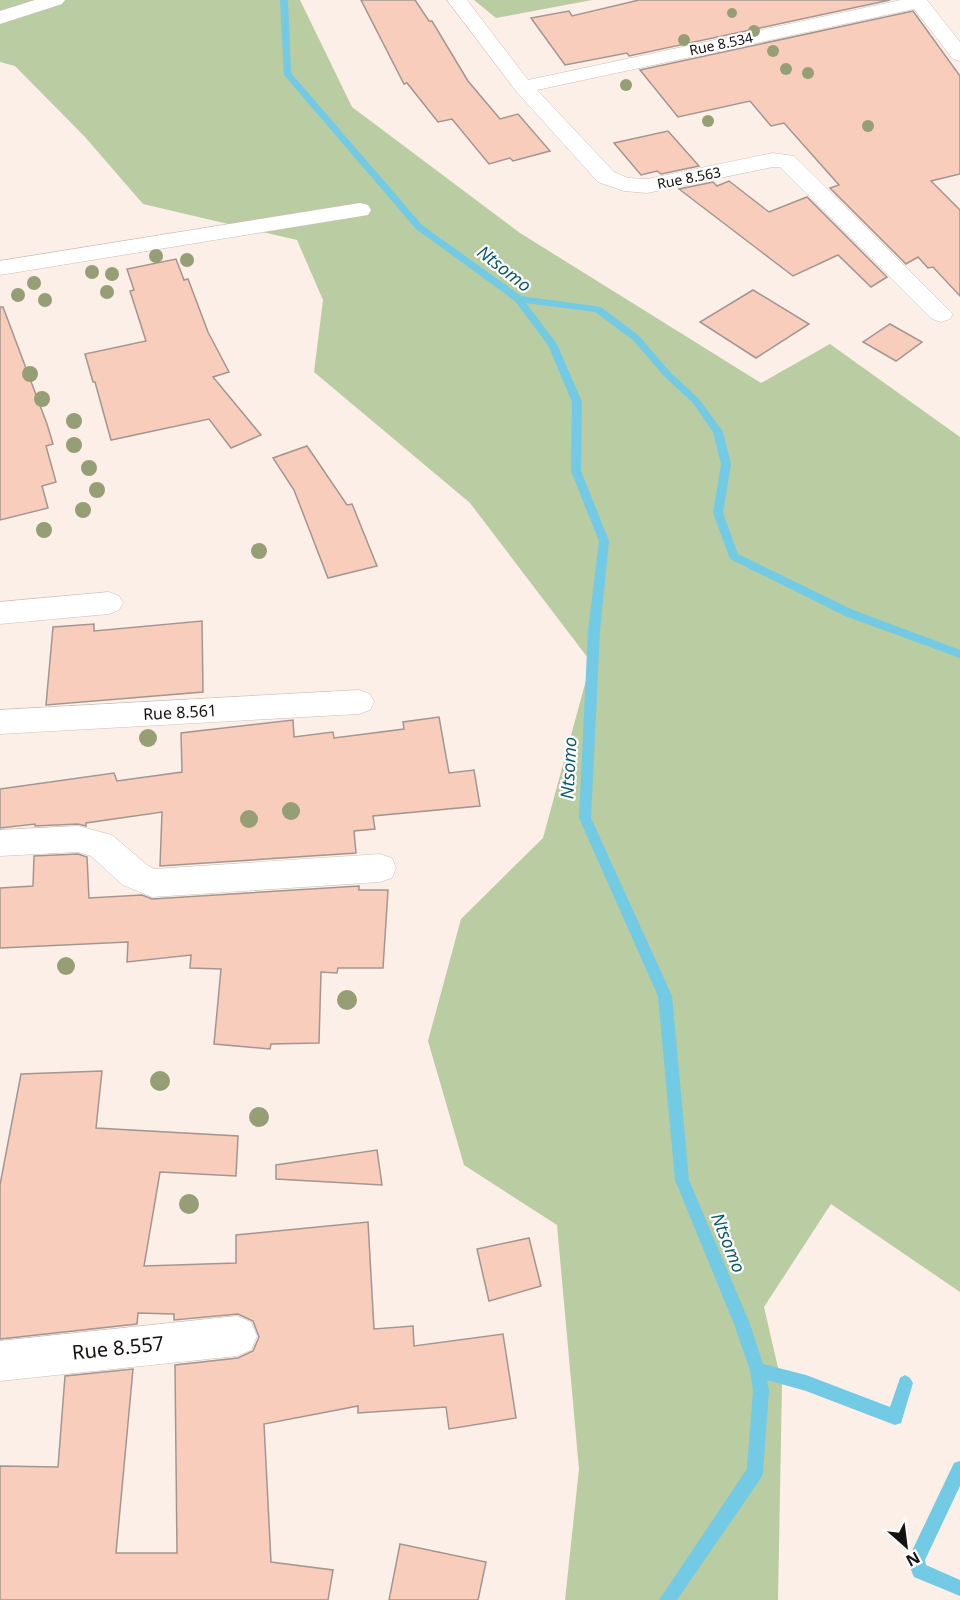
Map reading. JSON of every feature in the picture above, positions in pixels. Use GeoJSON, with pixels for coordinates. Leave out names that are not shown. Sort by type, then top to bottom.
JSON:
{"type":"FeatureCollection","features":[{"type":"Feature","properties":{"kind":"main road"},"geometry":{"type":"LineString","coordinates":[[0,18],[55,0]]}},
{"type":"Feature","properties":{"kind":"street","name":"Rue 8.563"},"geometry":{"type":"LineString","coordinates":[[457,0],[523,87],[606,177],[624,184],[646,186],[773,160],[786,161],[794,166],[941,314]]}},
{"type":"Feature","properties":{"kind":"street","name":"Rue 8.534"},"geometry":{"type":"LineString","coordinates":[[523,87],[918,1]]}},
{"type":"Feature","properties":{"kind":"street"},"geometry":{"type":"LineString","coordinates":[[918,1],[960,55]]}},
{"type":"Feature","properties":{"kind":"street"},"geometry":{"type":"LineString","coordinates":[[0,268],[360,210]]}},
{"type":"Feature","properties":{"kind":"street"},"geometry":{"type":"LineString","coordinates":[[0,614],[109,603]]}},
{"type":"Feature","properties":{"kind":"street","name":"Rue 8.561"},"geometry":{"type":"LineString","coordinates":[[0,722],[359,702]]}},
{"type":"Feature","properties":{"kind":"street"},"geometry":{"type":"LineString","coordinates":[[0,843],[78,839],[101,845],[135,875],[152,883],[380,868]]}},
{"type":"Feature","properties":{"kind":"street","name":"Rue 8.557"},"geometry":{"type":"LineString","coordinates":[[0,1361],[237,1336]]}},
{"type":"Feature","properties":{"kind":"green space"},"geometry":{"type":"Polygon","coordinates":[[[0,0],[300,0],[352,107],[520,233],[761,383],[830,344],[960,437],[960,1292],[831,1204],[764,1307],[782,1385],[778,1600],[565,1600],[579,1469],[557,1225],[464,1165],[428,1041],[461,919],[543,838],[591,662],[470,503],[314,372],[323,300],[297,240],[143,204],[85,137],[15,66],[0,62],[0,0]]]}},
{"type":"Feature","properties":{"kind":"green space"},"geometry":{"type":"Polygon","coordinates":[[[474,0],[592,0],[496,18],[474,0]]]}},
{"type":"Feature","properties":{"kind":"building"},"geometry":{"type":"Polygon","coordinates":[[[361,0],[415,0],[429,21],[432,21],[468,81],[500,119],[518,114],[550,151],[513,161],[510,158],[489,164],[452,119],[438,122],[407,83],[404,84],[361,0]]]}},
{"type":"Feature","properties":{"kind":"building"},"geometry":{"type":"Polygon","coordinates":[[[639,0],[890,0],[629,56],[627,53],[565,65],[531,18],[569,11],[572,16],[639,0]]]}},
{"type":"Feature","properties":{"kind":"building"},"geometry":{"type":"Polygon","coordinates":[[[913,11],[960,76],[960,174],[931,181],[960,210],[960,296],[933,267],[928,268],[918,257],[906,264],[830,188],[839,185],[784,123],[771,126],[750,101],[678,117],[640,70],[913,11]]]}},
{"type":"Feature","properties":{"kind":"building"},"geometry":{"type":"Polygon","coordinates":[[[668,131],[699,166],[661,174],[657,171],[641,175],[614,143],[668,131]]]}},
{"type":"Feature","properties":{"kind":"building"},"geometry":{"type":"Polygon","coordinates":[[[729,181],[769,212],[807,197],[887,277],[871,287],[838,255],[793,276],[679,189],[713,182],[717,186],[729,181]]]}},
{"type":"Feature","properties":{"kind":"building"},"geometry":{"type":"Polygon","coordinates":[[[176,259],[184,280],[188,279],[208,332],[229,372],[213,377],[261,435],[231,448],[209,419],[111,440],[95,382],[93,382],[85,354],[146,341],[130,291],[134,290],[127,269],[176,259]]]}},
{"type":"Feature","properties":{"kind":"building"},"geometry":{"type":"Polygon","coordinates":[[[753,290],[809,324],[756,358],[700,322],[753,290]]]}},
{"type":"Feature","properties":{"kind":"building"},"geometry":{"type":"Polygon","coordinates":[[[0,307],[3,307],[47,424],[53,444],[46,446],[56,482],[42,486],[48,508],[0,520],[0,307]]]}},
{"type":"Feature","properties":{"kind":"building"},"geometry":{"type":"Polygon","coordinates":[[[890,324],[922,342],[896,361],[863,342],[890,324]]]}},
{"type":"Feature","properties":{"kind":"building"},"geometry":{"type":"Polygon","coordinates":[[[307,446],[347,505],[352,504],[377,566],[328,578],[294,490],[273,458],[307,446]]]}},
{"type":"Feature","properties":{"kind":"building"},"geometry":{"type":"Polygon","coordinates":[[[202,621],[203,692],[46,705],[53,627],[94,624],[94,631],[202,621]]]}},
{"type":"Feature","properties":{"kind":"building"},"geometry":{"type":"Polygon","coordinates":[[[439,717],[449,773],[474,770],[480,806],[373,816],[375,829],[354,831],[356,853],[160,866],[162,812],[86,823],[86,826],[78,824],[35,826],[35,824],[0,828],[0,789],[114,773],[117,781],[182,772],[181,733],[293,720],[294,737],[333,732],[334,738],[404,729],[403,722],[439,717]]]}},
{"type":"Feature","properties":{"kind":"building"},"geometry":{"type":"Polygon","coordinates":[[[78,854],[87,857],[89,898],[142,895],[152,899],[359,886],[359,890],[388,890],[383,968],[338,968],[337,973],[321,972],[319,1043],[271,1044],[270,1049],[214,1044],[221,969],[190,968],[191,955],[127,962],[128,942],[0,948],[0,888],[33,886],[34,856],[78,854]]]}},
{"type":"Feature","properties":{"kind":"building"},"geometry":{"type":"Polygon","coordinates":[[[102,1071],[96,1128],[238,1136],[236,1176],[160,1172],[144,1266],[236,1263],[236,1235],[368,1222],[374,1329],[413,1326],[414,1346],[503,1334],[516,1418],[449,1429],[446,1407],[358,1413],[358,1406],[264,1424],[271,1562],[333,1570],[328,1600],[0,1600],[0,1466],[58,1467],[65,1376],[133,1369],[116,1553],[177,1553],[175,1365],[238,1358],[253,1351],[259,1337],[253,1321],[238,1314],[174,1320],[174,1314],[138,1313],[137,1324],[0,1339],[0,1185],[21,1074],[102,1071]]]}},
{"type":"Feature","properties":{"kind":"building"},"geometry":{"type":"Polygon","coordinates":[[[377,1150],[382,1185],[276,1179],[276,1165],[377,1150]]]}},
{"type":"Feature","properties":{"kind":"building"},"geometry":{"type":"Polygon","coordinates":[[[529,1238],[541,1286],[489,1301],[477,1249],[529,1238]]]}},
{"type":"Feature","properties":{"kind":"building"},"geometry":{"type":"Polygon","coordinates":[[[400,1544],[486,1562],[478,1600],[389,1600],[400,1544]]]}},
{"type":"Feature","properties":{"kind":"waterway","name":"Ntsomo"},"geometry":{"type":"LineString","coordinates":[[284,0],[287,73],[419,227],[518,299]]}},
{"type":"Feature","properties":{"kind":"waterway"},"geometry":{"type":"LineString","coordinates":[[518,299],[598,309],[636,338],[667,374],[696,401],[718,432],[726,464],[718,513],[734,556],[849,613],[960,654]]}},
{"type":"Feature","properties":{"kind":"waterway","name":"Ntsomo"},"geometry":{"type":"LineString","coordinates":[[518,299],[552,344],[577,402],[576,471],[604,541],[594,631],[585,818],[665,996],[682,1180],[742,1324],[758,1370]]}},
{"type":"Feature","properties":{"kind":"waterway","name":"Ntsomo"},"geometry":{"type":"LineString","coordinates":[[667,1600],[755,1472],[761,1390],[758,1370]]}},
{"type":"Feature","properties":{"kind":"waterway"},"geometry":{"type":"LineString","coordinates":[[758,1370],[806,1383],[895,1417],[905,1383]]}},
{"type":"Feature","properties":{"kind":"waterway"},"geometry":{"type":"LineString","coordinates":[[960,1469],[917,1559],[920,1571],[960,1588]]}}]}
